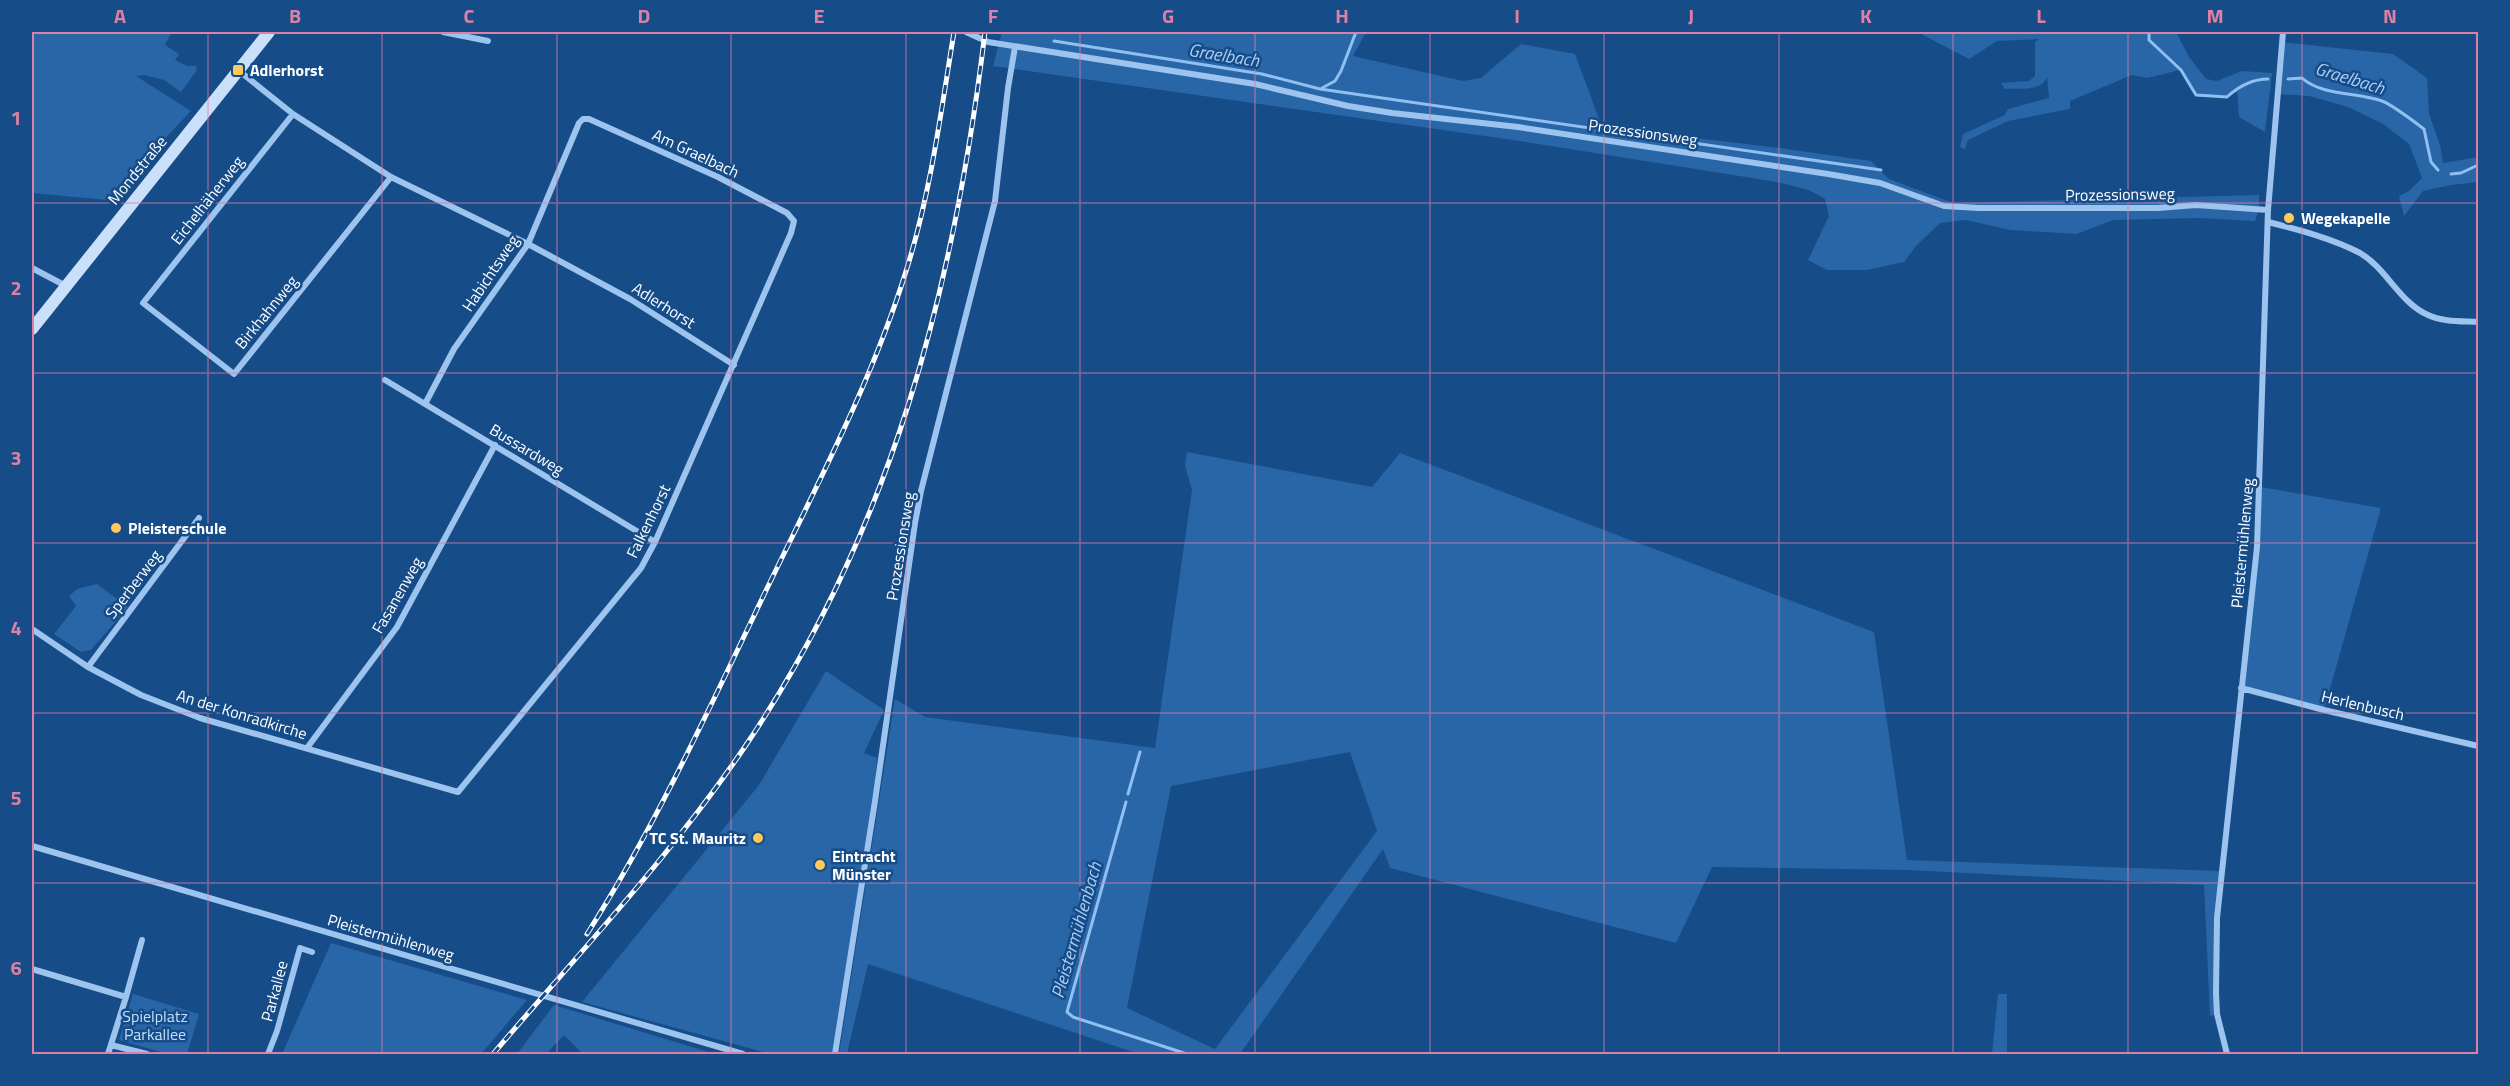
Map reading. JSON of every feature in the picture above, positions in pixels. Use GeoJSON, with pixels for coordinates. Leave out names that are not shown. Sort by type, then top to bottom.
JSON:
{"type":"FeatureCollection","features":[{"type":"Feature","properties":{"kind":"street","name":"Mondstraße"},"geometry":{"type":"LineString","coordinates":[[32,329],[269,32]]}},
{"type":"Feature","properties":{"kind":"street"},"geometry":{"type":"LineString","coordinates":[[443,32],[488,41]]}},
{"type":"Feature","properties":{"kind":"street","name":"Prozessionsweg"},"geometry":{"type":"LineString","coordinates":[[966,32],[988,42],[1255,84],[1348,106],[1518,127],[1880,183],[1944,206],[1990,208],[2196,205],[2268,210]]}},
{"type":"Feature","properties":{"kind":"street","name":"Pleistermühlenweg"},"geometry":{"type":"LineString","coordinates":[[2227,1054],[2217,1014],[2215,964],[2221,871],[2258,527],[2268,210],[2283,32]]}},
{"type":"Feature","properties":{"kind":"street","name":"Prozessionsweg"},"geometry":{"type":"LineString","coordinates":[[835,1054],[876,801],[915,523],[921,491],[995,201],[1015,47]]}},
{"type":"Feature","properties":{"kind":"street","name":"Adlerhorst"},"geometry":{"type":"LineString","coordinates":[[238,70],[293,114],[391,177],[528,244],[630,299],[734,365]]}},
{"type":"Feature","properties":{"kind":"street","name":"Eichelhäherweg"},"geometry":{"type":"LineString","coordinates":[[143,303],[293,114]]}},
{"type":"Feature","properties":{"kind":"street","name":"Am Graelbach"},"geometry":{"type":"LineString","coordinates":[[583,119],[718,177],[787,213],[794,220]]}},
{"type":"Feature","properties":{"kind":"street","name":"Habichtsweg"},"geometry":{"type":"LineString","coordinates":[[425,404],[454,349],[528,244],[583,119]]}},
{"type":"Feature","properties":{"kind":"street","name":"Birkhahnweg"},"geometry":{"type":"LineString","coordinates":[[143,303],[234,374],[391,177]]}},
{"type":"Feature","properties":{"kind":"street","name":"Falkenhorst"},"geometry":{"type":"LineString","coordinates":[[458,792],[641,568],[655,542],[734,365],[792,233],[794,220]]}},
{"type":"Feature","properties":{"kind":"street"},"geometry":{"type":"LineString","coordinates":[[2268,222],[2326,237],[2361,254],[2382,270],[2409,303],[2429,316],[2478,322]]}},
{"type":"Feature","properties":{"kind":"street"},"geometry":{"type":"LineString","coordinates":[[32,268],[66,286]]}},
{"type":"Feature","properties":{"kind":"street","name":"Bussardweg"},"geometry":{"type":"LineString","coordinates":[[385,380],[655,542]]}},
{"type":"Feature","properties":{"kind":"street","name":"Fasanenweg"},"geometry":{"type":"LineString","coordinates":[[307,748],[397,627],[495,445]]}},
{"type":"Feature","properties":{"kind":"street","name":"Sperberweg"},"geometry":{"type":"LineString","coordinates":[[88,667],[199,518]]}},
{"type":"Feature","properties":{"kind":"street","name":"An der Konradkirche"},"geometry":{"type":"LineString","coordinates":[[32,629],[88,667],[141,695],[200,718],[458,792]]}},
{"type":"Feature","properties":{"kind":"street","name":"Herlenbusch"},"geometry":{"type":"LineString","coordinates":[[2241,688],[2478,746]]}},
{"type":"Feature","properties":{"kind":"street","name":"Pleistermühlenweg"},"geometry":{"type":"LineString","coordinates":[[32,846],[743,1054]]}},
{"type":"Feature","properties":{"kind":"street"},"geometry":{"type":"LineString","coordinates":[[108,1054],[142,940]]}},
{"type":"Feature","properties":{"kind":"street","name":"Parkallee"},"geometry":{"type":"LineString","coordinates":[[268,1054],[277,1031],[300,948],[312,952]]}},
{"type":"Feature","properties":{"kind":"street"},"geometry":{"type":"LineString","coordinates":[[32,969],[126,997]]}},
{"type":"Feature","properties":{"kind":"street"},"geometry":{"type":"LineString","coordinates":[[111,1045],[147,1054]]}},
{"type":"Feature","properties":{"kind":"green space"},"geometry":{"type":"Polygon","coordinates":[[[32,32],[170,32],[165,45],[179,54],[175,60],[187,66],[196,66],[197,70],[181,92],[164,80],[144,75],[136,76],[191,111],[107,200],[32,193],[32,32]]]}},
{"type":"Feature","properties":{"kind":"green space"},"geometry":{"type":"Polygon","coordinates":[[[1002,32],[1366,32],[1353,56],[1463,81],[1481,78],[1521,44],[1575,54],[1602,127],[1871,161],[1889,179],[1953,203],[2259,195],[2259,209],[2255,221],[2199,218],[2113,220],[2077,234],[2010,230],[1966,220],[1940,223],[1916,246],[1904,262],[1867,270],[1827,270],[1808,260],[1829,216],[1825,199],[1809,190],[1777,182],[1513,140],[993,66],[1002,32]]]}},
{"type":"Feature","properties":{"kind":"green space"},"geometry":{"type":"Polygon","coordinates":[[[1922,32],[2176,32],[2189,57],[2206,79],[2217,81],[2242,71],[2272,73],[2265,132],[2239,117],[2237,89],[2227,97],[2196,95],[2180,70],[2147,78],[2132,75],[2070,101],[2070,109],[2008,121],[1968,140],[1965,149],[1960,147],[1963,134],[2005,115],[2008,109],[2049,98],[2047,77],[2040,85],[2029,88],[2005,89],[2001,83],[2029,81],[2035,76],[2035,42],[2039,39],[1997,41],[1969,59],[1923,35],[1922,32]]]}},
{"type":"Feature","properties":{"kind":"green space"},"geometry":{"type":"Polygon","coordinates":[[[2282,42],[2393,54],[2427,78],[2429,114],[2440,145],[2443,163],[2478,157],[2478,182],[2423,191],[2404,216],[2399,196],[2409,191],[2422,178],[2409,144],[2383,124],[2348,107],[2309,96],[2278,94],[2282,42]]]}},
{"type":"Feature","properties":{"kind":"green space"},"geometry":{"type":"Polygon","coordinates":[[[1187,452],[1372,487],[1400,453],[1874,632],[1907,860],[2221,871],[2217,1014],[2210,1016],[2204,885],[1908,870],[1712,867],[1676,943],[1390,868],[1383,849],[1240,1054],[1139,1054],[868,964],[847,1054],[839,1054],[895,699],[925,717],[1155,748],[1192,490],[1185,465],[1187,452]],[[1350,752],[1171,786],[1127,1008],[1215,1049],[1377,831],[1350,752]]]}},
{"type":"Feature","properties":{"kind":"green space"},"geometry":{"type":"Polygon","coordinates":[[[2261,487],[2381,508],[2324,710],[2241,688],[2261,487]]]}},
{"type":"Feature","properties":{"kind":"green space"},"geometry":{"type":"Polygon","coordinates":[[[97,584],[128,607],[91,650],[81,652],[54,634],[76,606],[69,596],[77,589],[97,584]]]}},
{"type":"Feature","properties":{"kind":"green space"},"geometry":{"type":"Polygon","coordinates":[[[826,671],[884,710],[864,753],[877,758],[875,781],[833,1054],[770,1054],[582,1002],[759,785],[826,671]]]}},
{"type":"Feature","properties":{"kind":"green space"},"geometry":{"type":"Polygon","coordinates":[[[331,943],[527,1000],[481,1054],[282,1054],[331,943]]]}},
{"type":"Feature","properties":{"kind":"green space","name":"Spielplatz Parkallee"},"geometry":{"type":"Polygon","coordinates":[[[133,994],[199,1014],[187,1054],[168,1054],[119,1040],[133,994]]]}},
{"type":"Feature","properties":{"kind":"green space"},"geometry":{"type":"Polygon","coordinates":[[[1998,994],[2007,994],[2007,1054],[1992,1054],[1998,994]]]}},
{"type":"Feature","properties":{"kind":"green space"},"geometry":{"type":"Polygon","coordinates":[[[554,1005],[715,1054],[583,1054],[564,1035],[546,1054],[517,1054],[554,1005]]]}},
{"type":"Feature","properties":{"kind":"waterway","name":"Graelbach"},"geometry":{"type":"LineString","coordinates":[[1322,88],[1335,81],[1356,32]]}},
{"type":"Feature","properties":{"kind":"waterway","name":"Graelbach"},"geometry":{"type":"LineString","coordinates":[[2149,32],[2149,40],[2181,70],[2196,95],[2227,97],[2246,84],[2268,79]]}},
{"type":"Feature","properties":{"kind":"waterway"},"geometry":{"type":"LineString","coordinates":[[1054,41],[1262,74],[1320,89],[1881,170]]}},
{"type":"Feature","properties":{"kind":"waterway","name":"Graelbach"},"geometry":{"type":"LineString","coordinates":[[2288,79],[2302,78],[2319,88],[2372,98],[2391,106],[2424,129],[2431,162],[2438,170]]}},
{"type":"Feature","properties":{"kind":"waterway","name":"Graelbach"},"geometry":{"type":"LineString","coordinates":[[2451,174],[2461,173],[2478,165]]}},
{"type":"Feature","properties":{"kind":"waterway","name":"Pleistermühlenbach"},"geometry":{"type":"LineString","coordinates":[[1128,794],[1140,752]]}},
{"type":"Feature","properties":{"kind":"waterway","name":"Pleistermühlenbach"},"geometry":{"type":"LineString","coordinates":[[1126,802],[1067,1012],[1073,1017],[1187,1054]]}},
{"type":"Feature","properties":{"kind":"railway"},"geometry":{"type":"LineString","coordinates":[[587,934],[632,859],[693,743],[835,449],[874,359],[892,314],[923,210],[954,32]]}},
{"type":"Feature","properties":{"kind":"railway"},"geometry":{"type":"LineString","coordinates":[[493,1054],[686,828],[744,748],[796,665],[840,580],[877,493],[908,405],[934,314],[955,222],[972,128],[985,32]]}},
{"type":"Feature","properties":{"kind":"place","name":"Adlerhorst"},"geometry":{"type":"Point","coordinates":[238,70]}},
{"type":"Feature","properties":{"kind":"place","name":"Wegekapelle"},"geometry":{"type":"Point","coordinates":[2289,218]}},
{"type":"Feature","properties":{"kind":"place","name":"Pleisterschule"},"geometry":{"type":"Point","coordinates":[116,528]}},
{"type":"Feature","properties":{"kind":"place","name":"TC St. Mauritz"},"geometry":{"type":"Point","coordinates":[758,838]}},
{"type":"Feature","properties":{"kind":"place","name":"Eintracht Münster"},"geometry":{"type":"Point","coordinates":[820,865]}}]}
